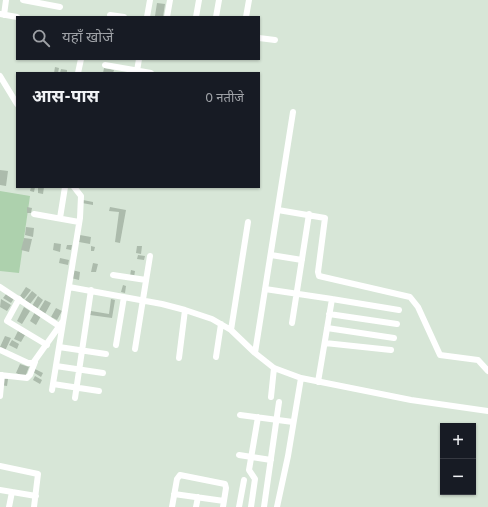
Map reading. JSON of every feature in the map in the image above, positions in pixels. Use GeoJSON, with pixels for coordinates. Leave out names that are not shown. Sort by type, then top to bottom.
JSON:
{"type":"FeatureCollection","features":[{"type":"Feature","properties":{"kind":"street"},"geometry":{"type":"LineString","coordinates":[[6,0],[2,15],[16,17]]}},
{"type":"Feature","properties":{"kind":"street"},"geometry":{"type":"LineString","coordinates":[[23,0],[60,7]]}},
{"type":"Feature","properties":{"kind":"street"},"geometry":{"type":"LineString","coordinates":[[147,16],[150,0]]}},
{"type":"Feature","properties":{"kind":"street"},"geometry":{"type":"LineString","coordinates":[[167,16],[170,0]]}},
{"type":"Feature","properties":{"kind":"street"},"geometry":{"type":"LineString","coordinates":[[196,16],[199,0]]}},
{"type":"Feature","properties":{"kind":"street"},"geometry":{"type":"LineString","coordinates":[[216,16],[218,0]]}},
{"type":"Feature","properties":{"kind":"street"},"geometry":{"type":"LineString","coordinates":[[246,16],[249,0]]}},
{"type":"Feature","properties":{"kind":"street"},"geometry":{"type":"LineString","coordinates":[[110,15],[117,16]]}},
{"type":"Feature","properties":{"kind":"street"},"geometry":{"type":"LineString","coordinates":[[260,38],[275,40]]}},
{"type":"Feature","properties":{"kind":"street"},"geometry":{"type":"LineString","coordinates":[[78,72],[81,60]]}},
{"type":"Feature","properties":{"kind":"street"},"geometry":{"type":"LineString","coordinates":[[137,71],[139,60]]}},
{"type":"Feature","properties":{"kind":"street"},"geometry":{"type":"LineString","coordinates":[[105,65],[116,69],[144,72]]}},
{"type":"Feature","properties":{"kind":"street"},"geometry":{"type":"LineString","coordinates":[[0,76],[16,102]]}},
{"type":"Feature","properties":{"kind":"street"},"geometry":{"type":"LineString","coordinates":[[255,353],[293,112]]}},
{"type":"Feature","properties":{"kind":"street"},"geometry":{"type":"LineString","coordinates":[[60,218],[65,188]]}},
{"type":"Feature","properties":{"kind":"street"},"geometry":{"type":"LineString","coordinates":[[75,188],[81,196],[79,222],[53,387],[76,387],[99,391]]}},
{"type":"Feature","properties":{"kind":"street"},"geometry":{"type":"LineString","coordinates":[[278,210],[309,214],[325,218],[318,272],[319,276],[410,297],[418,307],[440,355],[478,360],[488,371]]}},
{"type":"Feature","properties":{"kind":"street"},"geometry":{"type":"LineString","coordinates":[[34,214],[79,222]]}},
{"type":"Feature","properties":{"kind":"street"},"geometry":{"type":"LineString","coordinates":[[292,323],[309,214]]}},
{"type":"Feature","properties":{"kind":"street"},"geometry":{"type":"LineString","coordinates":[[231,330],[248,222]]}},
{"type":"Feature","properties":{"kind":"street"},"geometry":{"type":"LineString","coordinates":[[271,255],[302,260]]}},
{"type":"Feature","properties":{"kind":"street"},"geometry":{"type":"LineString","coordinates":[[135,349],[150,256]]}},
{"type":"Feature","properties":{"kind":"street"},"geometry":{"type":"LineString","coordinates":[[113,275],[146,280]]}},
{"type":"Feature","properties":{"kind":"street"},"geometry":{"type":"LineString","coordinates":[[0,287],[59,326]]}},
{"type":"Feature","properties":{"kind":"street"},"geometry":{"type":"LineString","coordinates":[[69,287],[143,300],[186,310],[206,317],[231,330],[255,353],[274,368],[301,378],[411,400],[488,411]]}},
{"type":"Feature","properties":{"kind":"street"},"geometry":{"type":"LineString","coordinates":[[265,289],[399,310]]}},
{"type":"Feature","properties":{"kind":"street"},"geometry":{"type":"LineString","coordinates":[[75,398],[91,290]]}},
{"type":"Feature","properties":{"kind":"street"},"geometry":{"type":"LineString","coordinates":[[116,345],[124,296]]}},
{"type":"Feature","properties":{"kind":"street"},"geometry":{"type":"LineString","coordinates":[[19,299],[7,321],[47,345]]}},
{"type":"Feature","properties":{"kind":"street"},"geometry":{"type":"LineString","coordinates":[[318,382],[332,299]]}},
{"type":"Feature","properties":{"kind":"street"},"geometry":{"type":"LineString","coordinates":[[179,358],[186,310]]}},
{"type":"Feature","properties":{"kind":"street"},"geometry":{"type":"LineString","coordinates":[[329,314],[397,324]]}},
{"type":"Feature","properties":{"kind":"street"},"geometry":{"type":"LineString","coordinates":[[0,396],[1,375],[27,378],[30,375],[35,362],[64,320]]}},
{"type":"Feature","properties":{"kind":"street"},"geometry":{"type":"LineString","coordinates":[[216,357],[221,324]]}},
{"type":"Feature","properties":{"kind":"street"},"geometry":{"type":"LineString","coordinates":[[327,328],[394,338]]}},
{"type":"Feature","properties":{"kind":"street"},"geometry":{"type":"LineString","coordinates":[[325,343],[392,350]]}},
{"type":"Feature","properties":{"kind":"street"},"geometry":{"type":"LineString","coordinates":[[59,347],[106,354]]}},
{"type":"Feature","properties":{"kind":"street"},"geometry":{"type":"LineString","coordinates":[[0,350],[28,363],[35,362]]}},
{"type":"Feature","properties":{"kind":"street"},"geometry":{"type":"LineString","coordinates":[[56,366],[103,372]]}},
{"type":"Feature","properties":{"kind":"street"},"geometry":{"type":"LineString","coordinates":[[271,397],[274,368]]}},
{"type":"Feature","properties":{"kind":"street"},"geometry":{"type":"LineString","coordinates":[[277,507],[301,378]]}},
{"type":"Feature","properties":{"kind":"street"},"geometry":{"type":"LineString","coordinates":[[264,507],[279,402]]}},
{"type":"Feature","properties":{"kind":"street"},"geometry":{"type":"LineString","coordinates":[[240,415],[293,422]]}},
{"type":"Feature","properties":{"kind":"street"},"geometry":{"type":"LineString","coordinates":[[244,480],[239,506],[252,507],[255,479],[249,471],[258,417]]}},
{"type":"Feature","properties":{"kind":"street"},"geometry":{"type":"LineString","coordinates":[[239,455],[271,460]]}},
{"type":"Feature","properties":{"kind":"street"},"geometry":{"type":"LineString","coordinates":[[0,466],[37,472],[39,477],[34,507]]}},
{"type":"Feature","properties":{"kind":"street"},"geometry":{"type":"LineString","coordinates":[[172,507],[174,494],[178,476],[183,475],[225,484],[224,504],[198,497],[174,494]]}},
{"type":"Feature","properties":{"kind":"street"},"geometry":{"type":"LineString","coordinates":[[0,490],[36,496]]}},
{"type":"Feature","properties":{"kind":"street"},"geometry":{"type":"LineString","coordinates":[[9,507],[12,492]]}},
{"type":"Feature","properties":{"kind":"street"},"geometry":{"type":"LineString","coordinates":[[196,507],[198,497]]}},
{"type":"Feature","properties":{"kind":"green space"},"geometry":{"type":"Polygon","coordinates":[[[0,191],[30,196],[19,273],[0,271],[0,191]]]}},
{"type":"Feature","properties":{"kind":"building"},"geometry":{"type":"Polygon","coordinates":[[[157,3],[165,4],[163,16],[155,16],[157,3]]]}},
{"type":"Feature","properties":{"kind":"building"},"geometry":{"type":"Polygon","coordinates":[[[55,67],[59,68],[58,72],[54,72],[55,67]]]}},
{"type":"Feature","properties":{"kind":"building"},"geometry":{"type":"Polygon","coordinates":[[[104,68],[114,70],[113,72],[103,72],[104,68]]]}},
{"type":"Feature","properties":{"kind":"building"},"geometry":{"type":"Polygon","coordinates":[[[61,69],[67,70],[67,72],[60,72],[61,69]]]}},
{"type":"Feature","properties":{"kind":"building"},"geometry":{"type":"Polygon","coordinates":[[[0,170],[8,171],[6,186],[0,185],[0,170]]]}},
{"type":"Feature","properties":{"kind":"building"},"geometry":{"type":"Polygon","coordinates":[[[31,188],[35,188],[34,192],[30,191],[31,188]]]}},
{"type":"Feature","properties":{"kind":"building"},"geometry":{"type":"Polygon","coordinates":[[[38,188],[44,188],[43,194],[38,193],[38,188]]]}},
{"type":"Feature","properties":{"kind":"building"},"geometry":{"type":"Polygon","coordinates":[[[83,200],[93,202],[93,205],[82,203],[83,200]]]}},
{"type":"Feature","properties":{"kind":"building"},"geometry":{"type":"Polygon","coordinates":[[[27,207],[32,208],[31,213],[27,213],[27,207]]]}},
{"type":"Feature","properties":{"kind":"building"},"geometry":{"type":"Polygon","coordinates":[[[110,207],[126,210],[120,243],[115,242],[119,212],[109,211],[110,207]]]}},
{"type":"Feature","properties":{"kind":"building"},"geometry":{"type":"Polygon","coordinates":[[[26,227],[34,228],[33,237],[25,235],[26,227]]]}},
{"type":"Feature","properties":{"kind":"building"},"geometry":{"type":"Polygon","coordinates":[[[80,235],[91,237],[90,244],[79,242],[80,235]]]}},
{"type":"Feature","properties":{"kind":"building"},"geometry":{"type":"Polygon","coordinates":[[[24,238],[32,239],[29,252],[21,250],[24,238]]]}},
{"type":"Feature","properties":{"kind":"building"},"geometry":{"type":"Polygon","coordinates":[[[54,243],[61,244],[60,252],[53,250],[54,243]]]}},
{"type":"Feature","properties":{"kind":"building"},"geometry":{"type":"Polygon","coordinates":[[[67,245],[72,245],[71,250],[66,249],[67,245]]]}},
{"type":"Feature","properties":{"kind":"building"},"geometry":{"type":"Polygon","coordinates":[[[91,246],[95,247],[94,251],[91,251],[91,246]]]}},
{"type":"Feature","properties":{"kind":"building"},"geometry":{"type":"Polygon","coordinates":[[[137,246],[142,246],[141,254],[136,253],[137,246]]]}},
{"type":"Feature","properties":{"kind":"building"},"geometry":{"type":"Polygon","coordinates":[[[138,255],[145,256],[144,260],[137,259],[138,255]]]}},
{"type":"Feature","properties":{"kind":"building"},"geometry":{"type":"Polygon","coordinates":[[[60,258],[69,260],[68,265],[59,263],[60,258]]]}},
{"type":"Feature","properties":{"kind":"building"},"geometry":{"type":"Polygon","coordinates":[[[93,263],[98,264],[96,272],[91,272],[93,263]]]}},
{"type":"Feature","properties":{"kind":"building"},"geometry":{"type":"Polygon","coordinates":[[[72,270],[80,272],[79,280],[71,278],[72,270]]]}},
{"type":"Feature","properties":{"kind":"building"},"geometry":{"type":"Polygon","coordinates":[[[131,270],[135,271],[134,277],[130,276],[131,270]]]}},
{"type":"Feature","properties":{"kind":"building"},"geometry":{"type":"Polygon","coordinates":[[[123,285],[126,286],[125,293],[121,292],[123,285]]]}},
{"type":"Feature","properties":{"kind":"building"},"geometry":{"type":"Polygon","coordinates":[[[26,287],[31,290],[24,299],[20,296],[26,287]]]}},
{"type":"Feature","properties":{"kind":"building"},"geometry":{"type":"Polygon","coordinates":[[[32,291],[37,295],[30,304],[25,300],[32,291]]]}},
{"type":"Feature","properties":{"kind":"building"},"geometry":{"type":"Polygon","coordinates":[[[7,293],[15,297],[11,303],[3,298],[7,293]]]}},
{"type":"Feature","properties":{"kind":"building"},"geometry":{"type":"Polygon","coordinates":[[[38,296],[43,300],[37,309],[32,306],[38,296]]]}},
{"type":"Feature","properties":{"kind":"building"},"geometry":{"type":"Polygon","coordinates":[[[1,299],[11,305],[7,311],[0,307],[1,299]]]}},
{"type":"Feature","properties":{"kind":"building"},"geometry":{"type":"Polygon","coordinates":[[[111,299],[115,300],[112,318],[90,315],[91,311],[109,314],[111,299]]]}},
{"type":"Feature","properties":{"kind":"building"},"geometry":{"type":"Polygon","coordinates":[[[45,300],[51,303],[45,314],[39,310],[45,300]]]}},
{"type":"Feature","properties":{"kind":"building"},"geometry":{"type":"Polygon","coordinates":[[[24,307],[30,311],[22,324],[17,321],[24,307]]]}},
{"type":"Feature","properties":{"kind":"building"},"geometry":{"type":"Polygon","coordinates":[[[56,308],[62,311],[57,320],[51,317],[56,308]]]}},
{"type":"Feature","properties":{"kind":"building"},"geometry":{"type":"Polygon","coordinates":[[[35,312],[41,316],[36,325],[30,321],[35,312]]]}},
{"type":"Feature","properties":{"kind":"building"},"geometry":{"type":"Polygon","coordinates":[[[18,331],[25,335],[21,342],[14,339],[18,331]]]}},
{"type":"Feature","properties":{"kind":"building"},"geometry":{"type":"Polygon","coordinates":[[[5,336],[11,338],[5,351],[0,347],[5,336]]]}},
{"type":"Feature","properties":{"kind":"building"},"geometry":{"type":"Polygon","coordinates":[[[12,340],[19,344],[17,349],[9,345],[12,340]]]}},
{"type":"Feature","properties":{"kind":"building"},"geometry":{"type":"Polygon","coordinates":[[[20,364],[29,367],[25,377],[16,373],[20,364]]]}},
{"type":"Feature","properties":{"kind":"building"},"geometry":{"type":"Polygon","coordinates":[[[35,369],[43,373],[41,377],[33,372],[35,369]]]}},
{"type":"Feature","properties":{"kind":"building"},"geometry":{"type":"Polygon","coordinates":[[[35,376],[42,380],[40,384],[33,380],[35,376]]]}},
{"type":"Feature","properties":{"kind":"building"},"geometry":{"type":"Polygon","coordinates":[[[3,378],[8,379],[7,386],[1,385],[3,378]]]}}]}
